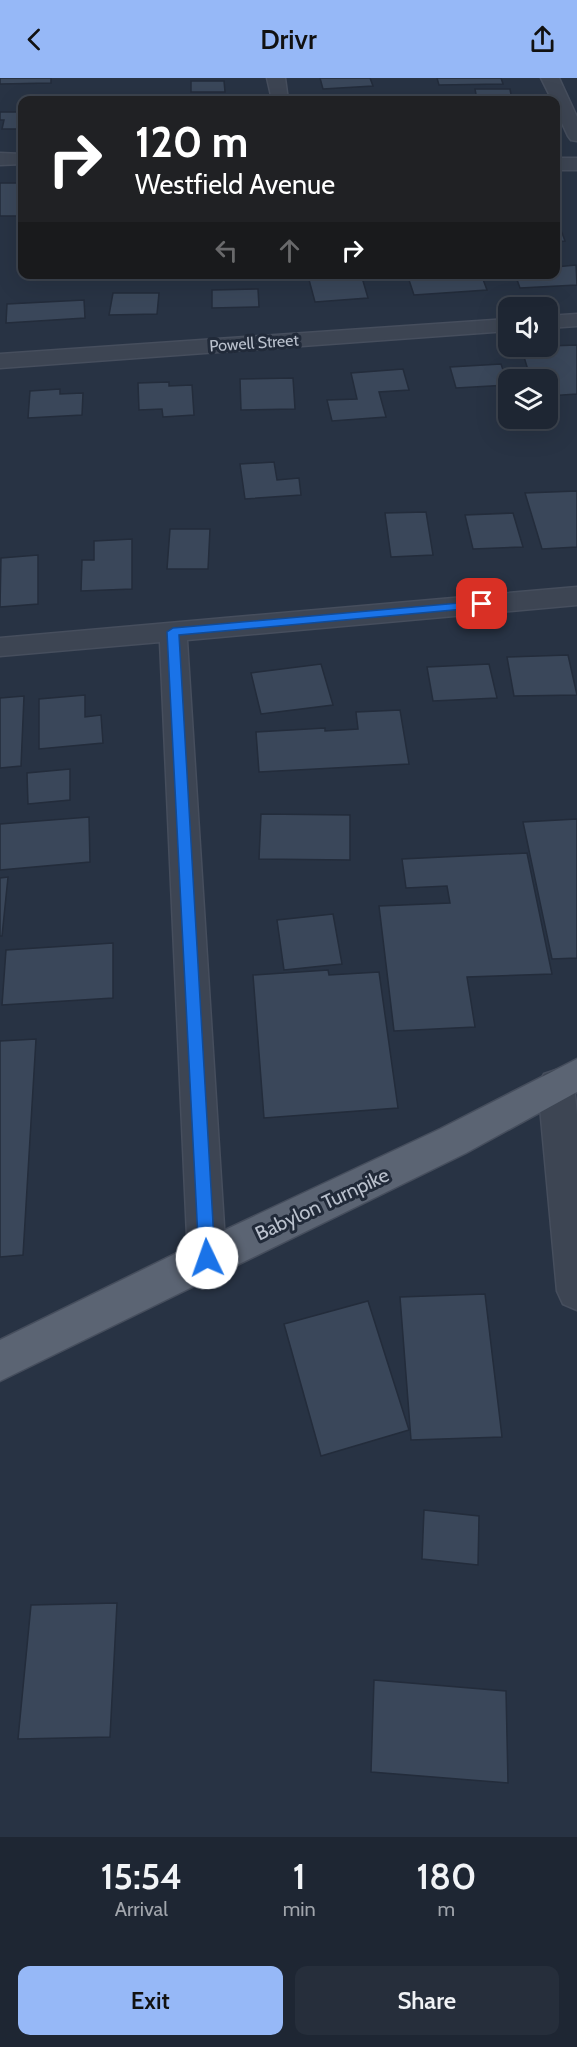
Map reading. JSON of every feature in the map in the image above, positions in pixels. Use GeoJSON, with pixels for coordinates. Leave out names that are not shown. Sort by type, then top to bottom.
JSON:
{"type":"FeatureCollection","features":[{"type":"Feature","properties":{"kind":"main road","name":"Babylon Turnpike"},"geometry":{"type":"LineString","coordinates":[[0,1361],[207,1258],[453,1141],[567,1079]]}},
{"type":"Feature","properties":{"kind":"street"},"geometry":{"type":"LineString","coordinates":[[276,78],[279,96]]}},
{"type":"Feature","properties":{"kind":"street"},"geometry":{"type":"LineString","coordinates":[[550,78],[558,96]]}},
{"type":"Feature","properties":{"kind":"street"},"geometry":{"type":"LineString","coordinates":[[560,99],[577,136]]}},
{"type":"Feature","properties":{"kind":"street"},"geometry":{"type":"LineString","coordinates":[[0,159],[18,159]]}},
{"type":"Feature","properties":{"kind":"street"},"geometry":{"type":"LineString","coordinates":[[560,164],[577,164]]}},
{"type":"Feature","properties":{"kind":"street"},"geometry":{"type":"LineString","coordinates":[[558,321],[577,320]]}},
{"type":"Feature","properties":{"kind":"street","name":"Powell Street"},"geometry":{"type":"LineString","coordinates":[[0,361],[498,326]]}},
{"type":"Feature","properties":{"kind":"street"},"geometry":{"type":"LineString","coordinates":[[0,647],[577,596]]}},
{"type":"Feature","properties":{"kind":"street"},"geometry":{"type":"LineString","coordinates":[[173,632],[207,1258]]}},
{"type":"Feature","properties":{"kind":"street"},"geometry":{"type":"LineString","coordinates":[[567,1079],[577,1291]]}},
{"type":"Feature","properties":{"kind":"building"},"geometry":{"type":"Polygon","coordinates":[[[0,78],[51,78],[51,83],[0,84],[0,78]]]}},
{"type":"Feature","properties":{"kind":"building"},"geometry":{"type":"Polygon","coordinates":[[[320,78],[370,78],[373,86],[323,89],[320,78]]]}},
{"type":"Feature","properties":{"kind":"building"},"geometry":{"type":"Polygon","coordinates":[[[437,78],[501,78],[503,84],[439,85],[437,78]]]}},
{"type":"Feature","properties":{"kind":"building"},"geometry":{"type":"Polygon","coordinates":[[[191,81],[224,81],[225,92],[191,92],[191,81]]]}},
{"type":"Feature","properties":{"kind":"building"},"geometry":{"type":"Polygon","coordinates":[[[475,89],[510,89],[511,96],[476,96],[475,89]]]}},
{"type":"Feature","properties":{"kind":"building"},"geometry":{"type":"Polygon","coordinates":[[[0,112],[18,112],[18,129],[2,129],[4,120],[0,120],[0,112]]]}},
{"type":"Feature","properties":{"kind":"building"},"geometry":{"type":"Polygon","coordinates":[[[0,183],[18,183],[17,216],[0,216],[0,183]]]}},
{"type":"Feature","properties":{"kind":"building"},"geometry":{"type":"Polygon","coordinates":[[[560,227],[565,241],[560,242],[560,227]]]}},
{"type":"Feature","properties":{"kind":"building"},"geometry":{"type":"Polygon","coordinates":[[[576,265],[577,285],[520,288],[517,279],[560,279],[560,267],[576,265]]]}},
{"type":"Feature","properties":{"kind":"building"},"geometry":{"type":"Polygon","coordinates":[[[309,279],[362,279],[368,298],[315,302],[309,279]]]}},
{"type":"Feature","properties":{"kind":"building"},"geometry":{"type":"Polygon","coordinates":[[[409,279],[483,279],[487,290],[414,295],[409,279]]]}},
{"type":"Feature","properties":{"kind":"building"},"geometry":{"type":"Polygon","coordinates":[[[258,289],[259,307],[212,308],[212,290],[258,289]]]}},
{"type":"Feature","properties":{"kind":"building"},"geometry":{"type":"Polygon","coordinates":[[[113,293],[159,293],[157,314],[109,315],[113,293]]]}},
{"type":"Feature","properties":{"kind":"building"},"geometry":{"type":"Polygon","coordinates":[[[84,300],[85,318],[6,323],[7,304],[84,300]]]}},
{"type":"Feature","properties":{"kind":"building"},"geometry":{"type":"Polygon","coordinates":[[[577,345],[577,394],[558,395],[558,369],[528,369],[524,357],[558,357],[558,346],[577,345]]]}},
{"type":"Feature","properties":{"kind":"building"},"geometry":{"type":"Polygon","coordinates":[[[501,364],[503,369],[498,369],[498,386],[456,388],[450,367],[501,364]]]}},
{"type":"Feature","properties":{"kind":"building"},"geometry":{"type":"Polygon","coordinates":[[[403,369],[409,390],[379,392],[386,417],[332,421],[327,400],[357,399],[351,373],[403,369]]]}},
{"type":"Feature","properties":{"kind":"building"},"geometry":{"type":"Polygon","coordinates":[[[293,378],[295,409],[241,410],[240,379],[293,378]]]}},
{"type":"Feature","properties":{"kind":"building"},"geometry":{"type":"Polygon","coordinates":[[[169,382],[169,386],[192,385],[194,415],[163,417],[162,409],[139,410],[138,383],[169,382]]]}},
{"type":"Feature","properties":{"kind":"building"},"geometry":{"type":"Polygon","coordinates":[[[60,389],[60,394],[83,393],[82,415],[28,418],[30,391],[60,389]]]}},
{"type":"Feature","properties":{"kind":"building"},"geometry":{"type":"Polygon","coordinates":[[[274,462],[277,480],[299,478],[301,495],[245,499],[240,464],[274,462]]]}},
{"type":"Feature","properties":{"kind":"building"},"geometry":{"type":"Polygon","coordinates":[[[577,491],[577,547],[542,549],[525,493],[577,491]]]}},
{"type":"Feature","properties":{"kind":"building"},"geometry":{"type":"Polygon","coordinates":[[[426,512],[433,555],[391,557],[385,513],[426,512]]]}},
{"type":"Feature","properties":{"kind":"building"},"geometry":{"type":"Polygon","coordinates":[[[513,513],[523,547],[473,549],[465,515],[513,513]]]}},
{"type":"Feature","properties":{"kind":"building"},"geometry":{"type":"Polygon","coordinates":[[[170,529],[210,529],[208,569],[167,569],[170,529]]]}},
{"type":"Feature","properties":{"kind":"building"},"geometry":{"type":"Polygon","coordinates":[[[132,539],[132,589],[81,591],[82,560],[94,560],[94,541],[132,539]]]}},
{"type":"Feature","properties":{"kind":"building"},"geometry":{"type":"Polygon","coordinates":[[[38,555],[38,604],[0,607],[1,558],[38,555]]]}},
{"type":"Feature","properties":{"kind":"building"},"geometry":{"type":"Polygon","coordinates":[[[568,655],[577,695],[514,696],[507,657],[568,655]]]}},
{"type":"Feature","properties":{"kind":"building"},"geometry":{"type":"Polygon","coordinates":[[[321,664],[333,705],[261,714],[251,673],[321,664]]]}},
{"type":"Feature","properties":{"kind":"building"},"geometry":{"type":"Polygon","coordinates":[[[489,664],[497,698],[433,701],[427,667],[489,664]]]}},
{"type":"Feature","properties":{"kind":"building"},"geometry":{"type":"Polygon","coordinates":[[[85,695],[85,717],[101,715],[103,743],[39,749],[39,699],[85,695]]]}},
{"type":"Feature","properties":{"kind":"building"},"geometry":{"type":"Polygon","coordinates":[[[24,696],[21,766],[0,768],[0,698],[24,696]]]}},
{"type":"Feature","properties":{"kind":"building"},"geometry":{"type":"Polygon","coordinates":[[[400,710],[409,764],[259,772],[256,732],[325,728],[325,731],[358,729],[356,712],[400,710]]]}},
{"type":"Feature","properties":{"kind":"building"},"geometry":{"type":"Polygon","coordinates":[[[70,769],[70,800],[28,804],[27,773],[70,769]]]}},
{"type":"Feature","properties":{"kind":"building"},"geometry":{"type":"Polygon","coordinates":[[[261,814],[350,815],[350,860],[259,859],[261,814]]]}},
{"type":"Feature","properties":{"kind":"building"},"geometry":{"type":"Polygon","coordinates":[[[89,817],[90,862],[0,870],[0,824],[89,817]]]}},
{"type":"Feature","properties":{"kind":"building"},"geometry":{"type":"Polygon","coordinates":[[[577,819],[577,958],[552,959],[523,822],[577,819]]]}},
{"type":"Feature","properties":{"kind":"building"},"geometry":{"type":"Polygon","coordinates":[[[527,853],[552,974],[467,977],[475,1027],[394,1031],[379,906],[450,903],[447,886],[406,888],[402,859],[527,853]]]}},
{"type":"Feature","properties":{"kind":"building"},"geometry":{"type":"Polygon","coordinates":[[[8,877],[2,936],[0,936],[0,878],[8,877]]]}},
{"type":"Feature","properties":{"kind":"building"},"geometry":{"type":"Polygon","coordinates":[[[333,914],[342,964],[284,970],[277,920],[333,914]]]}},
{"type":"Feature","properties":{"kind":"building"},"geometry":{"type":"Polygon","coordinates":[[[113,943],[113,998],[2,1005],[6,950],[113,943]]]}},
{"type":"Feature","properties":{"kind":"building"},"geometry":{"type":"Polygon","coordinates":[[[328,970],[329,975],[379,972],[398,1108],[264,1118],[253,975],[328,970]]]}},
{"type":"Feature","properties":{"kind":"building"},"geometry":{"type":"Polygon","coordinates":[[[36,1039],[23,1255],[0,1257],[0,1041],[36,1039]]]}},
{"type":"Feature","properties":{"kind":"building"},"geometry":{"type":"Polygon","coordinates":[[[485,1294],[502,1437],[411,1440],[400,1297],[485,1294]]]}},
{"type":"Feature","properties":{"kind":"building"},"geometry":{"type":"Polygon","coordinates":[[[368,1301],[409,1430],[321,1456],[284,1324],[368,1301]]]}},
{"type":"Feature","properties":{"kind":"building"},"geometry":{"type":"Polygon","coordinates":[[[424,1510],[479,1516],[478,1565],[422,1559],[424,1510]]]}},
{"type":"Feature","properties":{"kind":"building"},"geometry":{"type":"Polygon","coordinates":[[[117,1603],[110,1737],[18,1739],[31,1605],[117,1603]]]}},
{"type":"Feature","properties":{"kind":"building"},"geometry":{"type":"Polygon","coordinates":[[[374,1680],[506,1691],[508,1783],[371,1772],[374,1680]]]}},
{"type":"Feature","properties":{"kind":"route"},"geometry":{"type":"LineString","coordinates":[[207,1258],[173,632],[482,604]]}}]}
